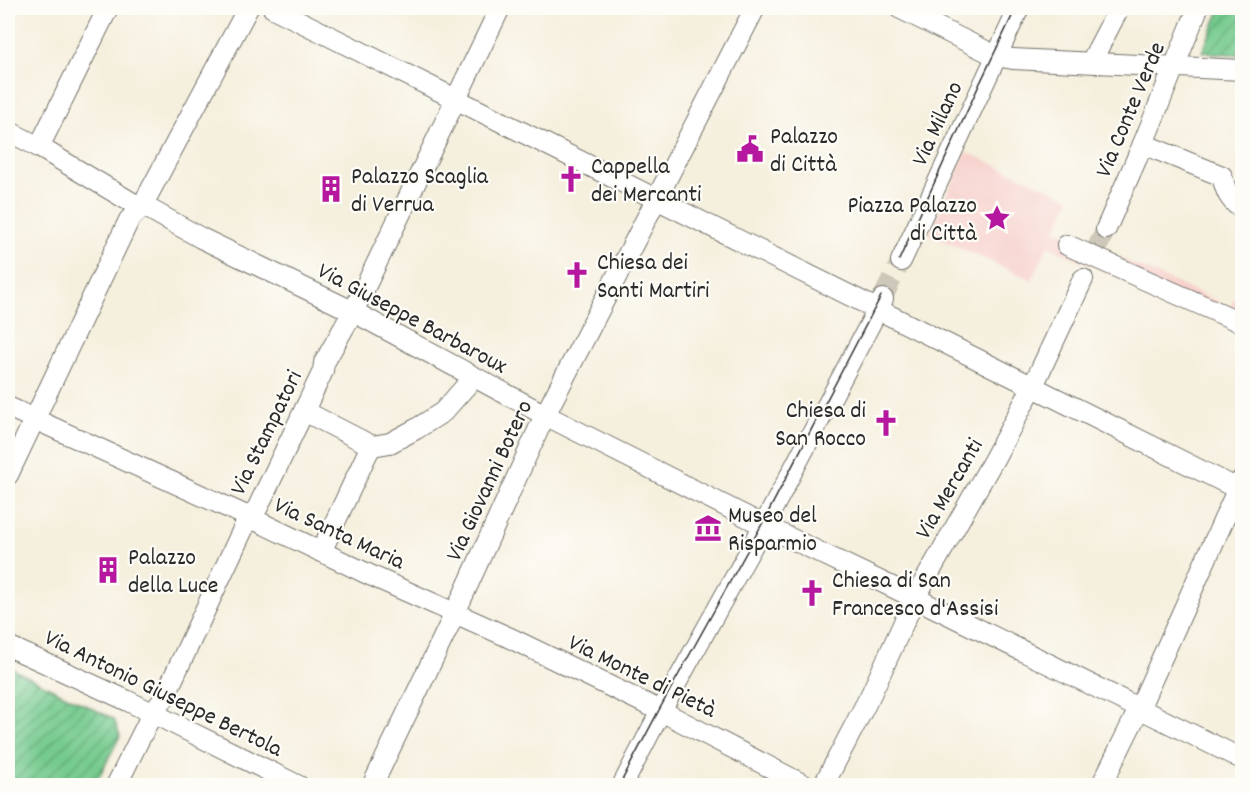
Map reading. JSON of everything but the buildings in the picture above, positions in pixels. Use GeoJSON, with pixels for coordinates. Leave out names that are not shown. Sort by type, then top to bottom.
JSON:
{"type":"FeatureCollection","features":[{"type":"Feature","properties":{"kind":"street"},"geometry":{"type":"LineString","coordinates":[[39,147],[108,8]]}},
{"type":"Feature","properties":{"kind":"street"},"geometry":{"type":"LineString","coordinates":[[8,476],[129,220],[141,206],[248,8]]}},
{"type":"Feature","properties":{"kind":"street"},"geometry":{"type":"LineString","coordinates":[[273,8],[657,200],[881,303],[1033,386],[1241,486],[1139,709],[1101,786]]}},
{"type":"Feature","properties":{"kind":"street","name":"Via Stampatori"},"geometry":{"type":"LineString","coordinates":[[116,786],[152,714],[163,700],[244,527],[251,518],[304,411],[324,363],[355,308],[500,8]]}},
{"type":"Feature","properties":{"kind":"street","name":"Via Giovanni Botero"},"geometry":{"type":"LineString","coordinates":[[372,786],[455,614],[545,415],[755,8]]}},
{"type":"Feature","properties":{"kind":"street"},"geometry":{"type":"LineString","coordinates":[[899,8],[996,56],[1242,70]]}},
{"type":"Feature","properties":{"kind":"street","name":"Via Milano"},"geometry":{"type":"LineString","coordinates":[[901,261],[1019,8]]}},
{"type":"Feature","properties":{"kind":"street"},"geometry":{"type":"LineString","coordinates":[[1091,62],[1119,8]]}},
{"type":"Feature","properties":{"kind":"street","name":"Via Conte Verde"},"geometry":{"type":"LineString","coordinates":[[1106,229],[1198,8]]}},
{"type":"Feature","properties":{"kind":"street","name":"Via Giuseppe Barbaroux"},"geometry":{"type":"LineString","coordinates":[[8,131],[201,238],[352,311],[545,415],[1242,759]]}},
{"type":"Feature","properties":{"kind":"street"},"geometry":{"type":"LineString","coordinates":[[1143,144],[1222,176],[1227,193],[1242,209]]}},
{"type":"Feature","properties":{"kind":"street"},"geometry":{"type":"LineString","coordinates":[[1067,245],[1090,262],[1242,323]]}},
{"type":"Feature","properties":{"kind":"street","name":"Via Mercanti"},"geometry":{"type":"LineString","coordinates":[[823,786],[871,694],[915,598],[1033,386],[1090,262]]}},
{"type":"Feature","properties":{"kind":"street"},"geometry":{"type":"LineString","coordinates":[[622,786],[764,525],[881,303]]}},
{"type":"Feature","properties":{"kind":"street"},"geometry":{"type":"LineString","coordinates":[[304,411],[372,446],[390,443],[443,412],[474,377]]}},
{"type":"Feature","properties":{"kind":"street","name":"Via Santa Maria"},"geometry":{"type":"LineString","coordinates":[[8,406],[455,614]]}},
{"type":"Feature","properties":{"kind":"street"},"geometry":{"type":"LineString","coordinates":[[321,552],[372,446]]}},
{"type":"Feature","properties":{"kind":"street","name":"Via Monte di Pietà"},"geometry":{"type":"LineString","coordinates":[[455,614],[661,711],[806,786]]}},
{"type":"Feature","properties":{"kind":"street","name":"Via Antonio Giuseppe Bertola"},"geometry":{"type":"LineString","coordinates":[[8,646],[299,786]]}},
{"type":"Feature","properties":{"kind":"shaded area","name":"Piazza Palazzo di Città"},"geometry":{"type":"Polygon","coordinates":[[[966,152],[1070,198],[1056,230],[1230,307],[1234,298],[1242,301],[1242,332],[1048,246],[1032,280],[929,234],[966,152]]]}},
{"type":"Feature","properties":{"kind":"green space"},"geometry":{"type":"Polygon","coordinates":[[[1221,8],[1242,8],[1242,55],[1202,52],[1221,8]]]}},
{"type":"Feature","properties":{"kind":"green space"},"geometry":{"type":"Polygon","coordinates":[[[8,667],[114,719],[120,736],[95,785],[8,785],[8,667]]]}},
{"type":"Feature","properties":{"kind":"tunnel"},"geometry":{"type":"LineString","coordinates":[[1097,248],[1106,229]]}},
{"type":"Feature","properties":{"kind":"tunnel"},"geometry":{"type":"LineString","coordinates":[[883,297],[901,261]]}},
{"type":"Feature","properties":{"kind":"tram line"},"geometry":{"type":"LineString","coordinates":[[899,260],[1016,8]]}},
{"type":"Feature","properties":{"kind":"tram line"},"geometry":{"type":"LineString","coordinates":[[619,786],[762,524],[881,296]]}},
{"type":"Feature","properties":{"kind":"place","name":"Palazzo di Città"},"geometry":{"type":"Point","coordinates":[750,149]}},
{"type":"Feature","properties":{"kind":"place","name":"Cappella dei Mercanti"},"geometry":{"type":"Point","coordinates":[571,179]}},
{"type":"Feature","properties":{"kind":"place","name":"Palazzo Scaglia di Verrua"},"geometry":{"type":"Point","coordinates":[331,189]}},
{"type":"Feature","properties":{"kind":"place","name":"Piazza Palazzo di Città"},"geometry":{"type":"Point","coordinates":[997,218]}},
{"type":"Feature","properties":{"kind":"place","name":"Chiesa dei Santi Martiri"},"geometry":{"type":"Point","coordinates":[577,275]}},
{"type":"Feature","properties":{"kind":"place","name":"Chiesa di San Rocco"},"geometry":{"type":"Point","coordinates":[886,423]}},
{"type":"Feature","properties":{"kind":"place","name":"Museo del Risparmio"},"geometry":{"type":"Point","coordinates":[708,528]}},
{"type":"Feature","properties":{"kind":"place","name":"Palazzo della Luce"},"geometry":{"type":"Point","coordinates":[108,570]}},
{"type":"Feature","properties":{"kind":"place","name":"Chiesa di San Francesco d'Assisi"},"geometry":{"type":"Point","coordinates":[812,593]}}]}
